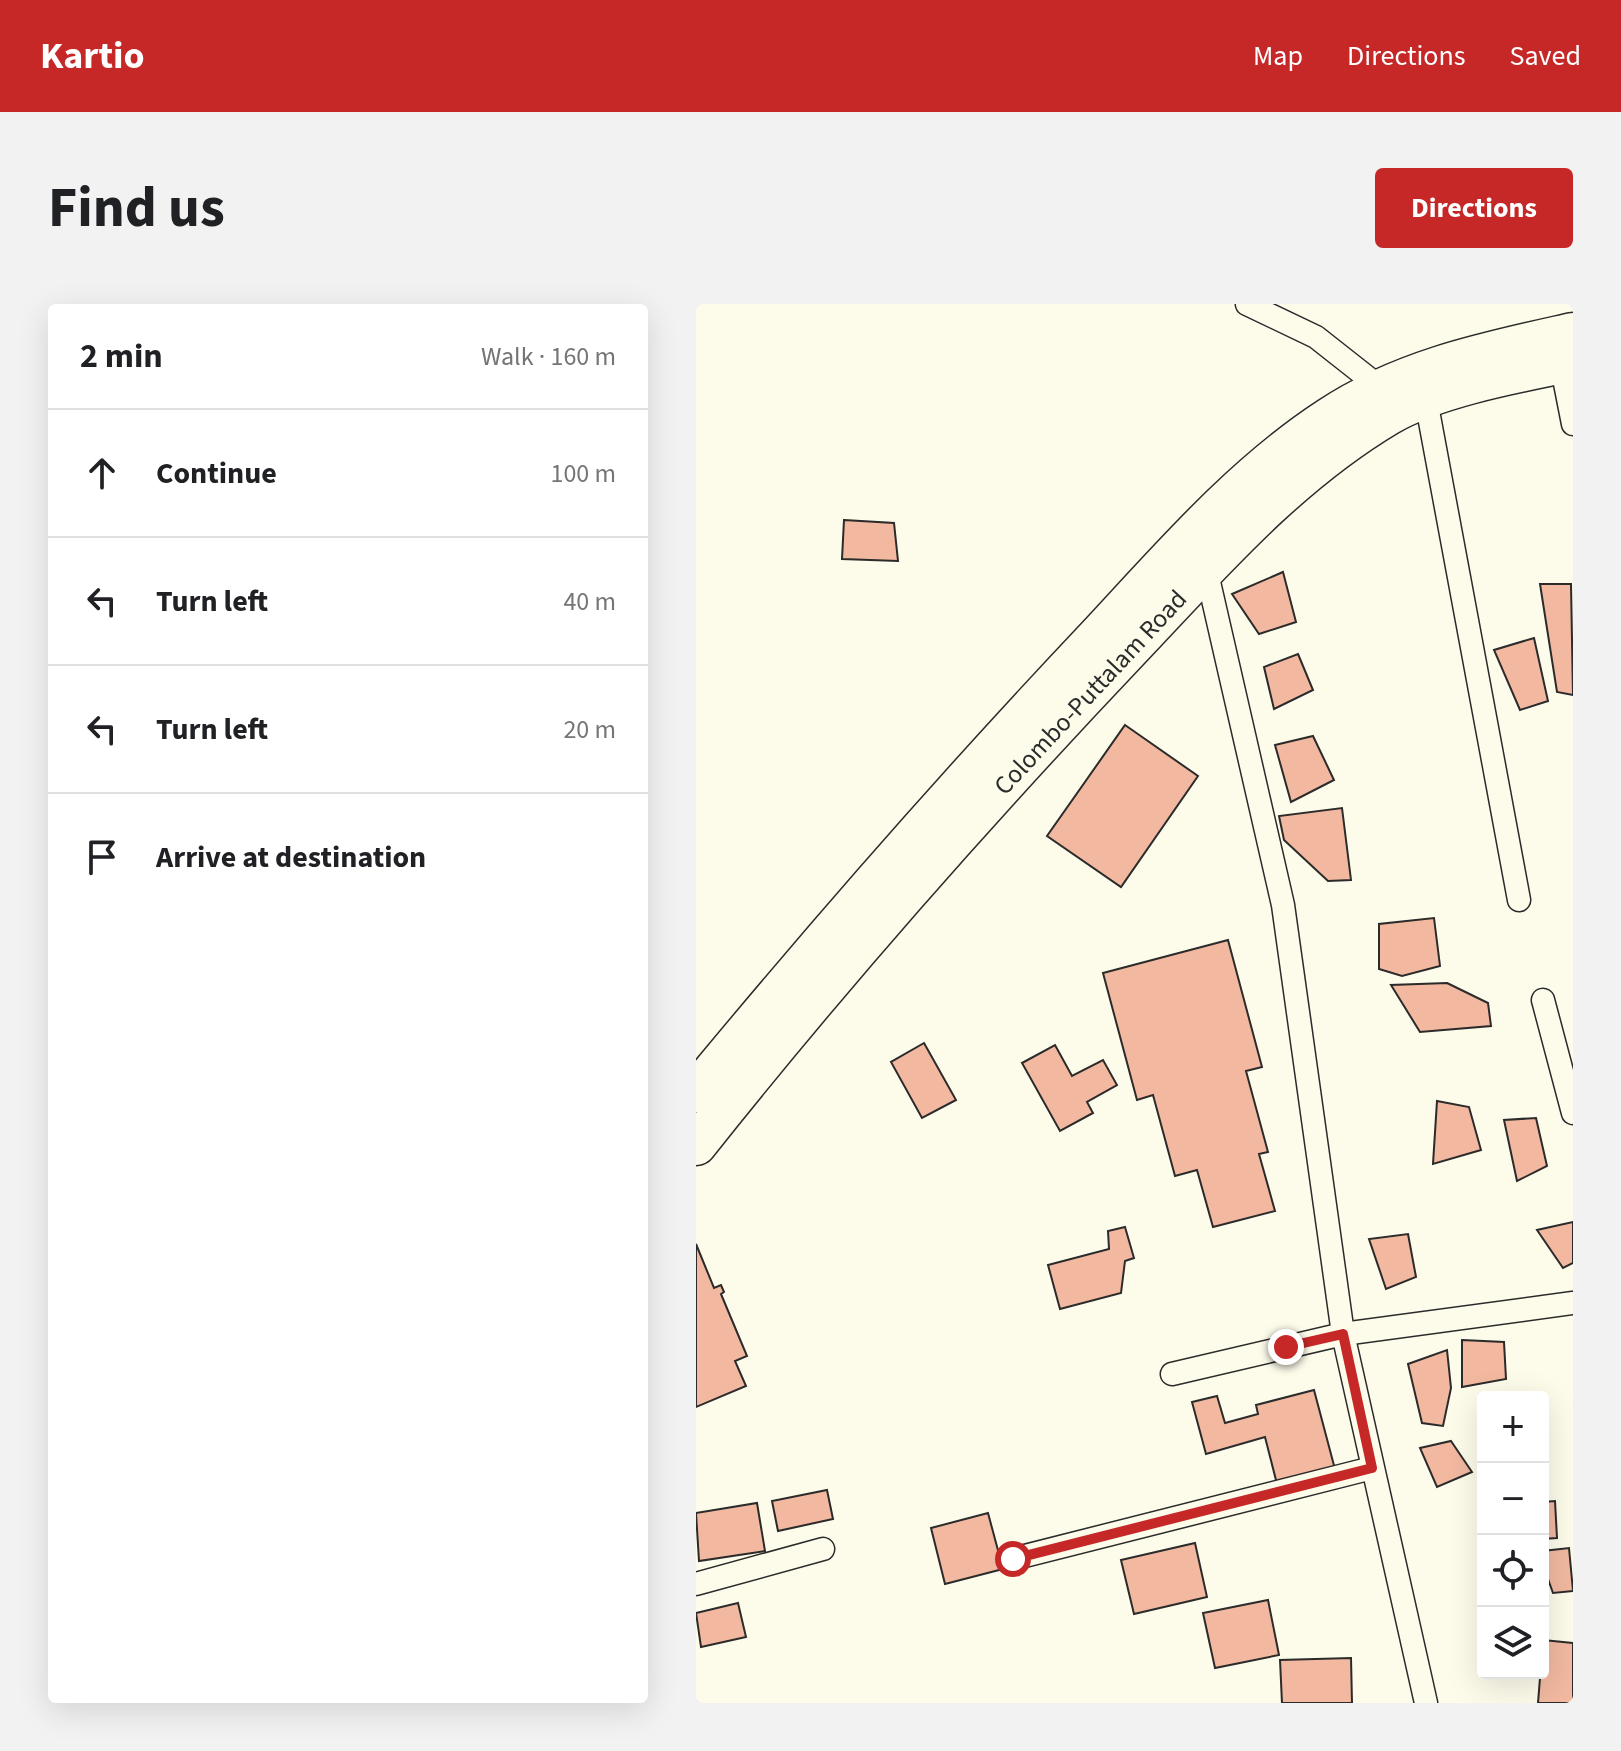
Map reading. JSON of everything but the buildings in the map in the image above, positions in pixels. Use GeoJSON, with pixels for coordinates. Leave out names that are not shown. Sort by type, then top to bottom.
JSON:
{"type":"FeatureCollection","features":[{"type":"Feature","properties":{"kind":"highway","name":"Colombo-Puttalam Road"},"geometry":{"type":"LineString","coordinates":[[696,1145],[793,1023],[911,884],[1264,507],[1343,443],[1403,400],[1424,369],[1569,352]]}},
{"type":"Feature","properties":{"kind":"highway","name":"Colombo-Puttalam Road"},"geometry":{"type":"LineString","coordinates":[[696,1092],[869,886],[1177,552],[1259,472],[1329,418],[1403,400]]}},
{"type":"Feature","properties":{"kind":"street"},"geometry":{"type":"LineString","coordinates":[[1247,304],[1316,337],[1403,400],[1519,900]]}},
{"type":"Feature","properties":{"kind":"street"},"geometry":{"type":"LineString","coordinates":[[1569,352],[1573,424]]}},
{"type":"Feature","properties":{"kind":"street"},"geometry":{"type":"LineString","coordinates":[[1206,569],[1283,905],[1343,1334],[1426,1703]]}},
{"type":"Feature","properties":{"kind":"street"},"geometry":{"type":"LineString","coordinates":[[1543,1000],[1573,1113]]}},
{"type":"Feature","properties":{"kind":"street"},"geometry":{"type":"LineString","coordinates":[[1172,1374],[1343,1334],[1573,1303]]}},
{"type":"Feature","properties":{"kind":"street"},"geometry":{"type":"LineString","coordinates":[[1013,1559],[1372,1468]]}},
{"type":"Feature","properties":{"kind":"street"},"geometry":{"type":"LineString","coordinates":[[696,1584],[823,1549]]}},
{"type":"Feature","properties":{"kind":"route"},"geometry":{"type":"LineString","coordinates":[[1013,1559],[1372,1468],[1343,1334],[1286,1347]]}}]}
